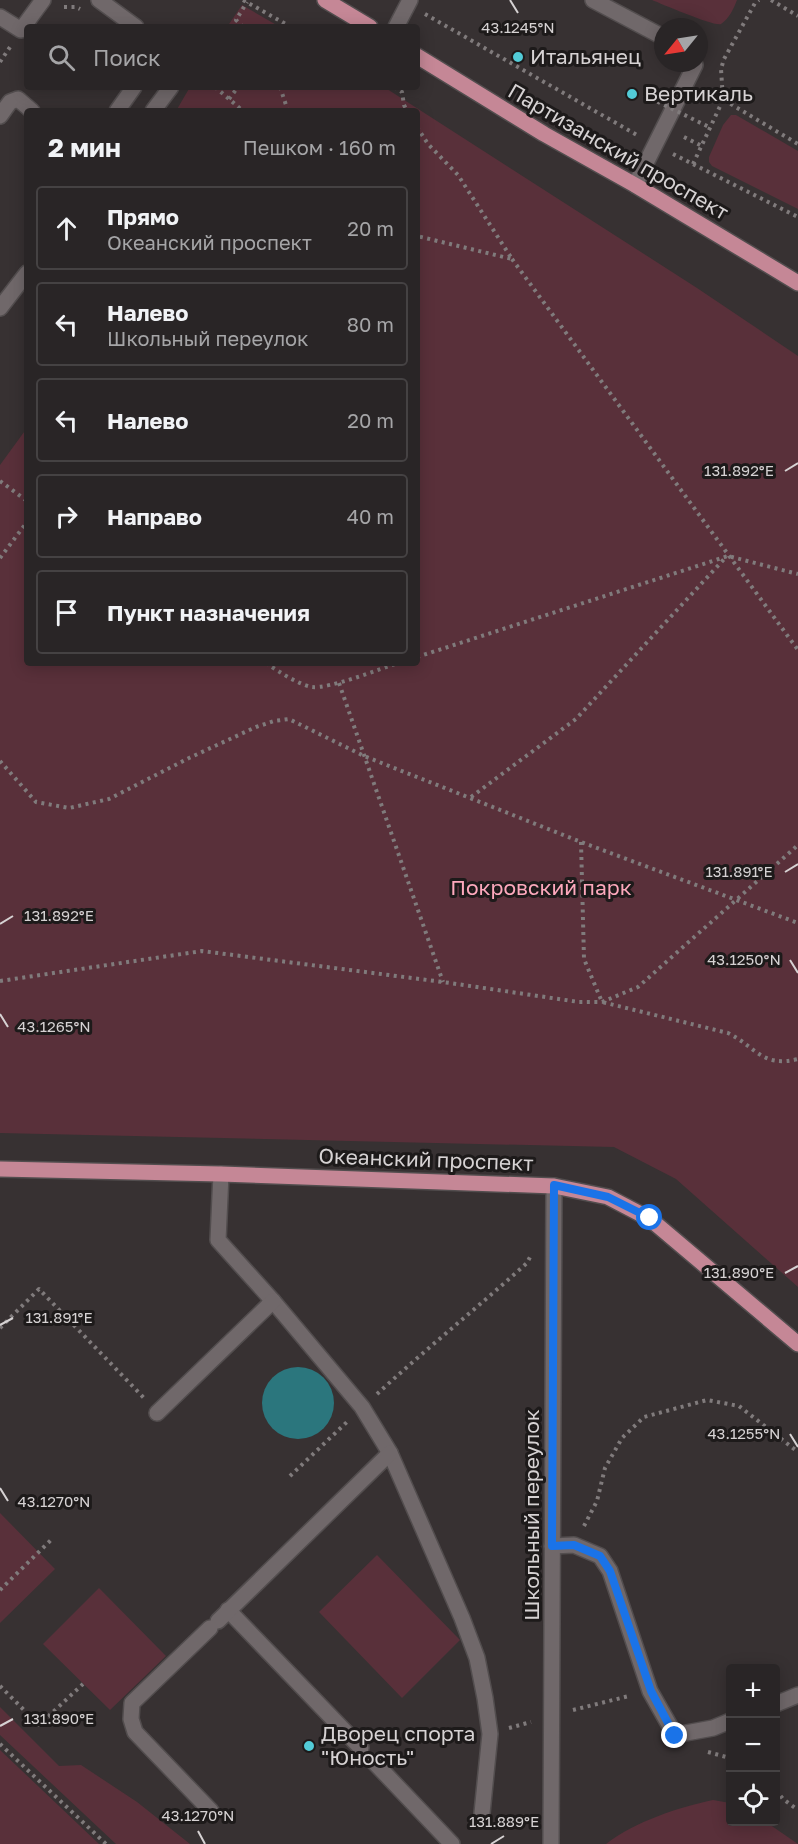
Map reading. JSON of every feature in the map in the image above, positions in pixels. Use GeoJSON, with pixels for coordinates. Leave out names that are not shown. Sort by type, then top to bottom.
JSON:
{"type":"FeatureCollection","features":[{"type":"Feature","properties":{"kind":"main road"},"geometry":{"type":"LineString","coordinates":[[326,0],[365,24]]}},
{"type":"Feature","properties":{"kind":"main road","name":"Партизанский проспект"},"geometry":{"type":"LineString","coordinates":[[420,58],[544,134],[635,185],[798,283]]}},
{"type":"Feature","properties":{"kind":"main road","name":"Океанский проспект"},"geometry":{"type":"LineString","coordinates":[[0,1168],[554,1185],[608,1197],[650,1218],[798,1344]]}},
{"type":"Feature","properties":{"kind":"street"},"geometry":{"type":"LineString","coordinates":[[25,24],[43,0]]}},
{"type":"Feature","properties":{"kind":"street"},"geometry":{"type":"LineString","coordinates":[[99,0],[131,24]]}},
{"type":"Feature","properties":{"kind":"street"},"geometry":{"type":"LineString","coordinates":[[593,0],[654,32]]}},
{"type":"Feature","properties":{"kind":"street"},"geometry":{"type":"LineString","coordinates":[[398,24],[409,2]]}},
{"type":"Feature","properties":{"kind":"street"},"geometry":{"type":"LineString","coordinates":[[0,17],[21,30],[24,26]]}},
{"type":"Feature","properties":{"kind":"street"},"geometry":{"type":"LineString","coordinates":[[635,185],[692,72]]}},
{"type":"Feature","properties":{"kind":"street"},"geometry":{"type":"LineString","coordinates":[[119,108],[132,90]]}},
{"type":"Feature","properties":{"kind":"street"},"geometry":{"type":"LineString","coordinates":[[155,108],[169,90]]}},
{"type":"Feature","properties":{"kind":"street"},"geometry":{"type":"LineString","coordinates":[[0,116],[14,100],[18,99],[28,108]]}},
{"type":"Feature","properties":{"kind":"street"},"geometry":{"type":"LineString","coordinates":[[0,308],[24,277]]}},
{"type":"Feature","properties":{"kind":"street"},"geometry":{"type":"LineString","coordinates":[[221,1174],[218,1240],[273,1301],[362,1407],[390,1453],[462,1618],[477,1658],[490,1734],[482,1813]]}},
{"type":"Feature","properties":{"kind":"street","name":"Школьный переулок"},"geometry":{"type":"LineString","coordinates":[[551,1844],[554,1185]]}},
{"type":"Feature","properties":{"kind":"street"},"geometry":{"type":"LineString","coordinates":[[157,1413],[273,1301]]}},
{"type":"Feature","properties":{"kind":"street"},"geometry":{"type":"LineString","coordinates":[[212,1811],[135,1732],[131,1719],[132,1703],[390,1453]]}},
{"type":"Feature","properties":{"kind":"street"},"geometry":{"type":"LineString","coordinates":[[552,1546],[574,1545],[600,1556],[610,1571],[651,1691],[675,1736],[713,1728],[726,1723]]}},
{"type":"Feature","properties":{"kind":"street"},"geometry":{"type":"LineString","coordinates":[[218,1620],[361,1748]]}},
{"type":"Feature","properties":{"kind":"street"},"geometry":{"type":"LineString","coordinates":[[780,1702],[798,1695]]}},
{"type":"Feature","properties":{"kind":"street"},"geometry":{"type":"LineString","coordinates":[[374,1762],[452,1844]]}},
{"type":"Feature","properties":{"kind":"path"},"geometry":{"type":"LineString","coordinates":[[43,0],[58,8],[76,7],[88,15]]}},
{"type":"Feature","properties":{"kind":"path"},"geometry":{"type":"LineString","coordinates":[[693,164],[723,100],[720,69],[755,3],[759,0]]}},
{"type":"Feature","properties":{"kind":"path"},"geometry":{"type":"LineString","coordinates":[[771,0],[798,15]]}},
{"type":"Feature","properties":{"kind":"path"},"geometry":{"type":"LineString","coordinates":[[240,24],[236,20],[245,1],[286,24]]}},
{"type":"Feature","properties":{"kind":"path"},"geometry":{"type":"LineString","coordinates":[[409,2],[655,145],[798,217]]}},
{"type":"Feature","properties":{"kind":"path"},"geometry":{"type":"LineString","coordinates":[[219,90],[240,108]]}},
{"type":"Feature","properties":{"kind":"path"},"geometry":{"type":"LineString","coordinates":[[230,99],[236,90]]}},
{"type":"Feature","properties":{"kind":"path"},"geometry":{"type":"LineString","coordinates":[[281,90],[287,108]]}},
{"type":"Feature","properties":{"kind":"path"},"geometry":{"type":"LineString","coordinates":[[399,90],[402,92],[406,108]]}},
{"type":"Feature","properties":{"kind":"path"},"geometry":{"type":"LineString","coordinates":[[644,95],[711,128]]}},
{"type":"Feature","properties":{"kind":"path"},"geometry":{"type":"LineString","coordinates":[[723,100],[798,144]]}},
{"type":"Feature","properties":{"kind":"path"},"geometry":{"type":"LineString","coordinates":[[420,132],[428,144],[458,175],[512,259],[798,651]]}},
{"type":"Feature","properties":{"kind":"path"},"geometry":{"type":"LineString","coordinates":[[420,237],[512,259]]}},
{"type":"Feature","properties":{"kind":"path"},"geometry":{"type":"LineString","coordinates":[[0,481],[24,499]]}},
{"type":"Feature","properties":{"kind":"path"},"geometry":{"type":"LineString","coordinates":[[0,558],[24,526]]}},
{"type":"Feature","properties":{"kind":"path"},"geometry":{"type":"LineString","coordinates":[[471,797],[576,719],[728,556]]}},
{"type":"Feature","properties":{"kind":"path"},"geometry":{"type":"LineString","coordinates":[[420,656],[728,556],[798,574]]}},
{"type":"Feature","properties":{"kind":"path"},"geometry":{"type":"LineString","coordinates":[[270,666],[283,675],[312,687],[339,682],[389,666]]}},
{"type":"Feature","properties":{"kind":"path"},"geometry":{"type":"LineString","coordinates":[[339,682],[443,982]]}},
{"type":"Feature","properties":{"kind":"path"},"geometry":{"type":"LineString","coordinates":[[0,761],[36,802],[69,808],[109,799],[189,758],[273,721],[289,719],[364,756],[581,842],[798,923]]}},
{"type":"Feature","properties":{"kind":"path"},"geometry":{"type":"LineString","coordinates":[[581,842],[584,959],[602,1002]]}},
{"type":"Feature","properties":{"kind":"path"},"geometry":{"type":"LineString","coordinates":[[602,1002],[638,987],[798,845]]}},
{"type":"Feature","properties":{"kind":"path"},"geometry":{"type":"LineString","coordinates":[[0,981],[202,951],[579,1002],[602,1002],[728,1033],[764,1058],[784,1063],[798,1059]]}},
{"type":"Feature","properties":{"kind":"path"},"geometry":{"type":"LineString","coordinates":[[412,1362],[518,1271],[532,1253]]}},
{"type":"Feature","properties":{"kind":"path"},"geometry":{"type":"LineString","coordinates":[[0,1328],[39,1289],[157,1413]]}},
{"type":"Feature","properties":{"kind":"path"},"geometry":{"type":"LineString","coordinates":[[574,1545],[597,1501],[605,1468],[622,1438],[644,1417],[707,1401],[739,1406],[798,1452]]}},
{"type":"Feature","properties":{"kind":"path"},"geometry":{"type":"LineString","coordinates":[[0,1590],[51,1540]]}},
{"type":"Feature","properties":{"kind":"path"},"geometry":{"type":"LineString","coordinates":[[0,1686],[39,1725],[83,1684]]}},
{"type":"Feature","properties":{"kind":"path"},"geometry":{"type":"LineString","coordinates":[[0,1744],[106,1844]]}},
{"type":"Feature","properties":{"kind":"path"},"geometry":{"type":"LineString","coordinates":[[780,1795],[798,1810]]}},
{"type":"Feature","properties":{"kind":"green space"},"geometry":{"type":"Polygon","coordinates":[[[652,0],[737,0],[729,16],[721,24],[708,22],[708,18],[697,18],[652,0]]]}},
{"type":"Feature","properties":{"kind":"green space"},"geometry":{"type":"Polygon","coordinates":[[[242,5],[275,24],[229,24],[242,5]]]}},
{"type":"Feature","properties":{"kind":"green space","name":"Покровский парк"},"geometry":{"type":"Polygon","coordinates":[[[188,90],[389,90],[417,108],[178,108],[188,90]]]}},
{"type":"Feature","properties":{"kind":"green space","name":"Покровский парк"},"geometry":{"type":"Polygon","coordinates":[[[420,110],[697,288],[798,356],[798,1287],[676,1179],[614,1147],[0,1133],[0,465],[24,432],[24,666],[420,666],[420,110]]]}},
{"type":"Feature","properties":{"kind":"green space"},"geometry":{"type":"Polygon","coordinates":[[[731,115],[736,115],[798,151],[798,209],[712,166],[709,162],[723,125],[731,115]]]}},
{"type":"Feature","properties":{"kind":"green space"},"geometry":{"type":"Polygon","coordinates":[[[0,1513],[55,1569],[0,1623],[0,1513]]]}},
{"type":"Feature","properties":{"kind":"green space"},"geometry":{"type":"Polygon","coordinates":[[[377,1555],[460,1640],[402,1698],[319,1612],[377,1555]]]}},
{"type":"Feature","properties":{"kind":"green space"},"geometry":{"type":"Polygon","coordinates":[[[99,1588],[166,1656],[110,1710],[43,1644],[99,1588]]]}},
{"type":"Feature","properties":{"kind":"green space"},"geometry":{"type":"Polygon","coordinates":[[[0,1707],[59,1766],[81,1765],[137,1802],[190,1844],[116,1844],[0,1735],[0,1707]]]}},
{"type":"Feature","properties":{"kind":"green space"},"geometry":{"type":"Polygon","coordinates":[[[0,1750],[99,1844],[0,1844],[0,1750]]]}},
{"type":"Feature","properties":{"kind":"green space"},"geometry":{"type":"Polygon","coordinates":[[[713,1800],[726,1802],[726,1826],[772,1826],[798,1844],[606,1844],[657,1816],[713,1800]]]}},
{"type":"Feature","properties":{"kind":"water"},"geometry":{"type":"Polygon","coordinates":[[[298,1367],[318,1373],[328,1383],[334,1403],[328,1423],[318,1433],[298,1439],[278,1433],[268,1423],[262,1403],[268,1383],[278,1373],[298,1367]]]}},
{"type":"Feature","properties":{"kind":"place","name":"Итальянец"},"geometry":{"type":"Point","coordinates":[518,57]}},
{"type":"Feature","properties":{"kind":"place","name":"Вертикаль"},"geometry":{"type":"Point","coordinates":[632,94]}},
{"type":"Feature","properties":{"kind":"place","name":"Дворец спорта \"Юность\""},"geometry":{"type":"Point","coordinates":[309,1746]}},
{"type":"Feature","properties":{"kind":"route"},"geometry":{"type":"LineString","coordinates":[[650,1218],[608,1197],[554,1185],[552,1546],[574,1545],[600,1556],[610,1571],[651,1691],[675,1736]]}}]}
